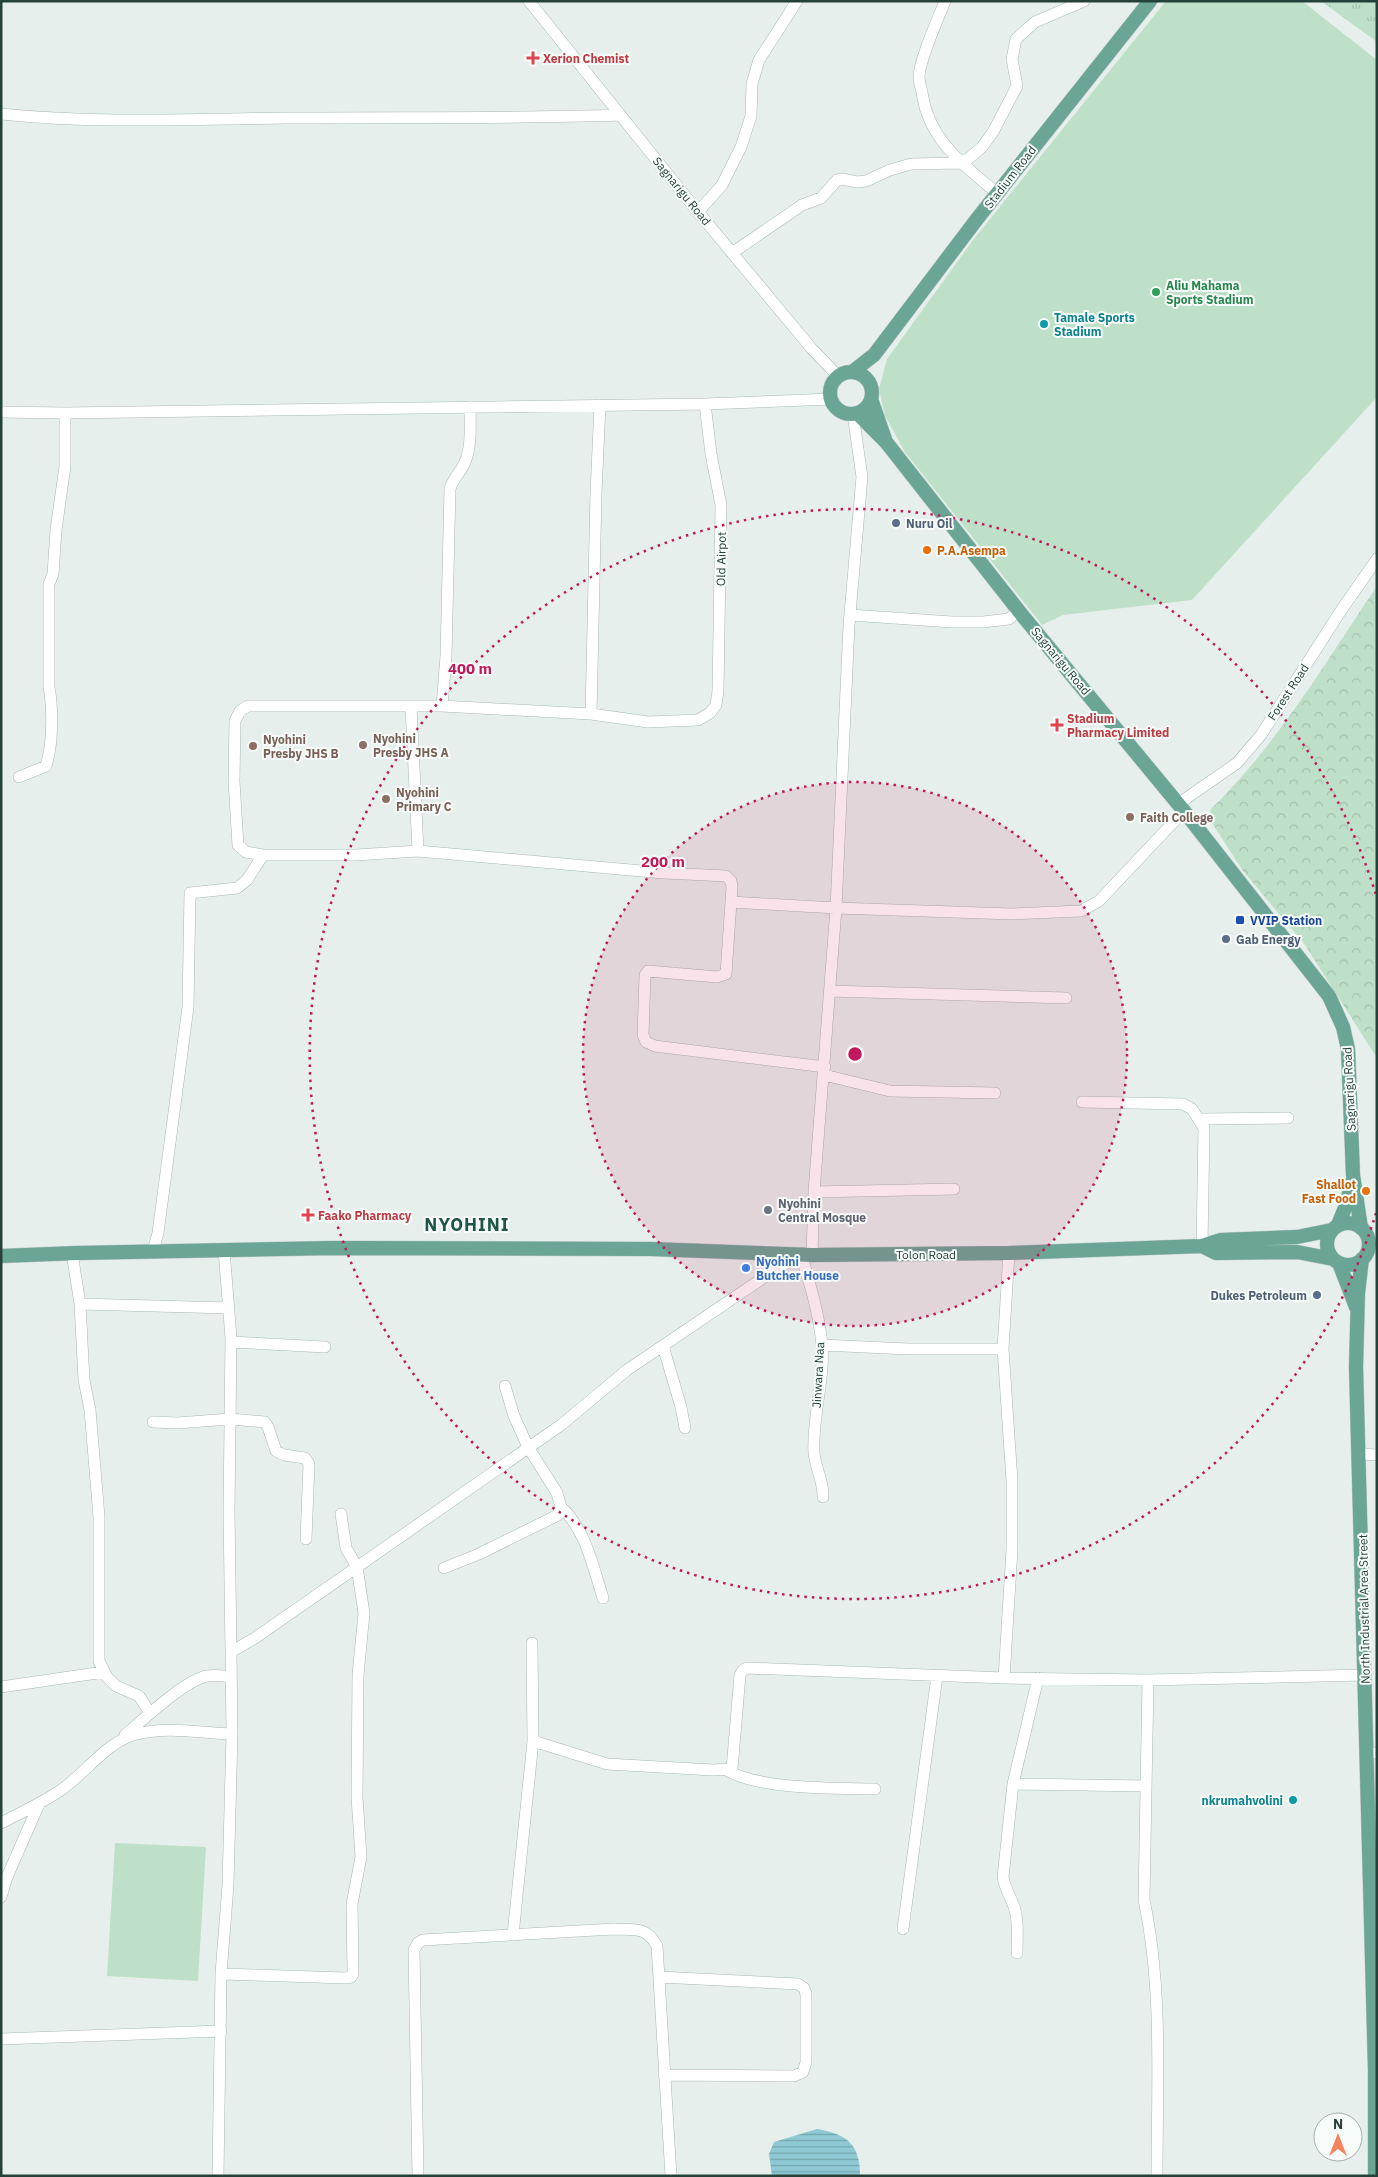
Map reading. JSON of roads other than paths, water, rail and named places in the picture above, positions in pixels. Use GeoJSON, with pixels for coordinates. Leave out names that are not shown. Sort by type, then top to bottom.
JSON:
{"type":"FeatureCollection","features":[{"type":"Feature","properties":{"kind":"main road","name":"Stadium Road"},"geometry":{"type":"LineString","coordinates":[[846,375],[874,355],[997,193],[1150,1]]}},
{"type":"Feature","properties":{"kind":"main road","name":"Stadium Road"},"geometry":{"type":"LineString","coordinates":[[870,384],[874,355]]}},
{"type":"Feature","properties":{"kind":"main road"},"geometry":{"type":"LineString","coordinates":[[846,375],[863,376],[870,384],[871,399],[864,410],[855,414],[842,412],[832,400],[831,389],[846,375]]}},
{"type":"Feature","properties":{"kind":"main road","name":"Sagnarigu Road"},"geometry":{"type":"LineString","coordinates":[[871,399],[886,442]]}},
{"type":"Feature","properties":{"kind":"main road","name":"Sagnarigu Road"},"geometry":{"type":"LineString","coordinates":[[855,414],[886,442],[1019,610],[1181,808],[1329,996],[1339,1015],[1348,1049],[1353,1175],[1368,1233]]}},
{"type":"Feature","properties":{"kind":"main road","name":"Sagnarigu Road"},"geometry":{"type":"LineString","coordinates":[[1335,1228],[1347,1203],[1353,1175]]}},
{"type":"Feature","properties":{"kind":"main road"},"geometry":{"type":"LineString","coordinates":[[1350,1223],[1368,1233],[1369,1254],[1351,1264],[1296,1252],[1216,1252],[1202,1246],[1220,1240],[1297,1237],[1350,1223]]}},
{"type":"Feature","properties":{"kind":"main road"},"geometry":{"type":"LineString","coordinates":[[1335,1228],[1329,1235],[1327,1246],[1336,1261]]}},
{"type":"Feature","properties":{"kind":"main road","name":"Tolon Road"},"geometry":{"type":"LineString","coordinates":[[1,1256],[224,1250],[651,1249],[807,1255],[1009,1253],[1202,1246]]}},
{"type":"Feature","properties":{"kind":"main road","name":"North Industrial Area Street"},"geometry":{"type":"LineString","coordinates":[[1369,1254],[1358,1312],[1356,1367],[1365,1675],[1372,1753],[1375,2176]]}},
{"type":"Feature","properties":{"kind":"main road","name":"North Industrial Area Street"},"geometry":{"type":"LineString","coordinates":[[1336,1261],[1358,1312]]}},
{"type":"Feature","properties":{"kind":"street","name":"Sagnarigu Road"},"geometry":{"type":"LineString","coordinates":[[529,1],[698,212],[812,349],[846,375]]}},
{"type":"Feature","properties":{"kind":"street"},"geometry":{"type":"LineString","coordinates":[[698,212],[722,185],[741,147],[751,116],[752,84],[759,60],[797,1]]}},
{"type":"Feature","properties":{"kind":"street"},"geometry":{"type":"LineString","coordinates":[[945,1],[919,77],[923,104],[930,124],[946,149],[997,193]]}},
{"type":"Feature","properties":{"kind":"street"},"geometry":{"type":"LineString","coordinates":[[732,253],[796,208],[821,198],[837,180],[866,181],[890,170],[911,164],[960,163],[968,159],[982,147],[993,132],[1017,86],[1012,59],[1016,39],[1035,22],[1084,1]]}},
{"type":"Feature","properties":{"kind":"street"},"geometry":{"type":"LineString","coordinates":[[1,114],[53,119],[529,118],[620,116]]}},
{"type":"Feature","properties":{"kind":"street"},"geometry":{"type":"LineString","coordinates":[[1,412],[65,413],[705,404],[832,400]]}},
{"type":"Feature","properties":{"kind":"street","name":"Old Airpot"},"geometry":{"type":"LineString","coordinates":[[591,714],[648,722],[698,720],[710,713],[716,706],[722,532],[721,505],[711,454],[705,404]]}},
{"type":"Feature","properties":{"kind":"street"},"geometry":{"type":"LineString","coordinates":[[600,405],[595,512],[591,714],[442,706],[248,706],[240,711],[235,721],[234,781],[238,845],[246,852],[263,855],[356,855],[418,852],[726,876],[731,881],[726,974],[717,977],[648,971],[645,974],[643,1035],[646,1042],[654,1046],[824,1071],[890,1090],[995,1093]]}},
{"type":"Feature","properties":{"kind":"street"},"geometry":{"type":"LineString","coordinates":[[442,706],[446,656],[450,489],[453,479],[466,462],[470,436],[470,407]]}},
{"type":"Feature","properties":{"kind":"street"},"geometry":{"type":"LineString","coordinates":[[19,777],[46,766],[49,756],[52,700],[49,687],[49,584],[53,574],[56,530],[65,466],[65,413]]}},
{"type":"Feature","properties":{"kind":"street","name":"Jinwara Naa"},"geometry":{"type":"LineString","coordinates":[[823,1497],[823,1488],[818,1477],[814,1452],[822,1346],[807,1255],[814,1192],[836,908],[850,615],[862,477],[855,414]]}},
{"type":"Feature","properties":{"kind":"street","name":"Forest Road"},"geometry":{"type":"LineString","coordinates":[[731,902],[836,908],[1012,914],[1081,911],[1099,901],[1181,808],[1237,763],[1261,734],[1377,559]]}},
{"type":"Feature","properties":{"kind":"street"},"geometry":{"type":"LineString","coordinates":[[850,615],[952,622],[982,622],[1009,619],[1019,610]]}},
{"type":"Feature","properties":{"kind":"street"},"geometry":{"type":"LineString","coordinates":[[411,706],[418,852]]}},
{"type":"Feature","properties":{"kind":"street"},"geometry":{"type":"LineString","coordinates":[[153,1251],[158,1233],[188,1007],[190,893],[237,888],[247,880],[263,855]]}},
{"type":"Feature","properties":{"kind":"street"},"geometry":{"type":"LineString","coordinates":[[830,991],[1066,998]]}},
{"type":"Feature","properties":{"kind":"street"},"geometry":{"type":"LineString","coordinates":[[1082,1102],[1183,1104],[1192,1109],[1204,1128],[1202,1246]]}},
{"type":"Feature","properties":{"kind":"street"},"geometry":{"type":"LineString","coordinates":[[1200,1119],[1288,1118]]}},
{"type":"Feature","properties":{"kind":"street"},"geometry":{"type":"LineString","coordinates":[[814,1192],[954,1189]]}},
{"type":"Feature","properties":{"kind":"street"},"geometry":{"type":"LineString","coordinates":[[218,2176],[221,1974],[228,1885],[232,1734],[230,1677],[231,1342],[230,1308],[224,1250]]}},
{"type":"Feature","properties":{"kind":"street"},"geometry":{"type":"LineString","coordinates":[[72,1253],[80,1304],[84,1380],[90,1410],[99,1517],[99,1661],[104,1672],[116,1686],[139,1696],[150,1713]]}},
{"type":"Feature","properties":{"kind":"street"},"geometry":{"type":"LineString","coordinates":[[1004,1678],[1012,1549],[1012,1481],[1003,1349],[1009,1253]]}},
{"type":"Feature","properties":{"kind":"street"},"geometry":{"type":"LineString","coordinates":[[230,1652],[255,1638],[528,1447],[561,1426],[627,1370],[766,1276],[807,1255]]}},
{"type":"Feature","properties":{"kind":"street"},"geometry":{"type":"LineString","coordinates":[[80,1304],[230,1308]]}},
{"type":"Feature","properties":{"kind":"street"},"geometry":{"type":"LineString","coordinates":[[231,1342],[325,1346]]}},
{"type":"Feature","properties":{"kind":"street"},"geometry":{"type":"LineString","coordinates":[[663,1346],[681,1407],[685,1428]]}},
{"type":"Feature","properties":{"kind":"street"},"geometry":{"type":"LineString","coordinates":[[822,1346],[908,1349],[1003,1349]]}},
{"type":"Feature","properties":{"kind":"street"},"geometry":{"type":"LineString","coordinates":[[505,1386],[514,1416],[528,1447],[557,1492],[561,1507],[571,1516],[591,1556],[603,1598]]}},
{"type":"Feature","properties":{"kind":"street"},"geometry":{"type":"LineString","coordinates":[[154,1422],[177,1423],[230,1419],[264,1422],[268,1426],[276,1451],[284,1455],[305,1458],[309,1464],[306,1539]]}},
{"type":"Feature","properties":{"kind":"street"},"geometry":{"type":"LineString","coordinates":[[1360,1454],[1377,1455]]}},
{"type":"Feature","properties":{"kind":"street"},"geometry":{"type":"LineString","coordinates":[[444,1568],[479,1554],[558,1515],[561,1507]]}},
{"type":"Feature","properties":{"kind":"street"},"geometry":{"type":"LineString","coordinates":[[221,1974],[346,1978],[351,1977],[353,1974],[352,1904],[360,1857],[356,1797],[358,1675],[364,1613],[357,1567],[346,1548],[341,1514]]}},
{"type":"Feature","properties":{"kind":"street"},"geometry":{"type":"LineString","coordinates":[[513,1935],[533,1741],[532,1643]]}},
{"type":"Feature","properties":{"kind":"street"},"geometry":{"type":"LineString","coordinates":[[728,1770],[734,1766],[740,1675],[743,1670],[1004,1678],[1148,1680],[1365,1675]]}},
{"type":"Feature","properties":{"kind":"street"},"geometry":{"type":"LineString","coordinates":[[1,1687],[104,1672]]}},
{"type":"Feature","properties":{"kind":"street"},"geometry":{"type":"LineString","coordinates":[[1,1823],[39,1804],[63,1789],[150,1713],[195,1680],[208,1676],[230,1677]]}},
{"type":"Feature","properties":{"kind":"street"},"geometry":{"type":"LineString","coordinates":[[903,1928],[937,1676]]}},
{"type":"Feature","properties":{"kind":"street"},"geometry":{"type":"LineString","coordinates":[[1017,1952],[1014,1909],[1005,1889],[1004,1878],[1013,1784],[1038,1678]]}},
{"type":"Feature","properties":{"kind":"street"},"geometry":{"type":"LineString","coordinates":[[1148,1680],[1144,1900],[1148,1918],[1156,1993],[1157,2176]]}},
{"type":"Feature","properties":{"kind":"street"},"geometry":{"type":"LineString","coordinates":[[117,1743],[135,1734],[154,1730],[232,1734]]}},
{"type":"Feature","properties":{"kind":"street"},"geometry":{"type":"LineString","coordinates":[[533,1741],[606,1764],[728,1770],[740,1777],[800,1787],[875,1790]]}},
{"type":"Feature","properties":{"kind":"street"},"geometry":{"type":"LineString","coordinates":[[1013,1784],[1146,1786]]}},
{"type":"Feature","properties":{"kind":"street"},"geometry":{"type":"LineString","coordinates":[[1,1896],[7,1877],[39,1804]]}},
{"type":"Feature","properties":{"kind":"street"},"geometry":{"type":"LineString","coordinates":[[418,2176],[414,1950],[418,1943],[423,1940],[614,1929],[642,1930],[651,1935],[657,1946],[671,2176]]}},
{"type":"Feature","properties":{"kind":"street"},"geometry":{"type":"LineString","coordinates":[[660,1977],[798,1984],[804,1988],[806,1994],[806,2062],[803,2072],[794,2076],[664,2075]]}},
{"type":"Feature","properties":{"kind":"street"},"geometry":{"type":"LineString","coordinates":[[1,2039],[221,2031]]}},
{"type":"Feature","properties":{"kind":"water"},"geometry":{"type":"Polygon","coordinates":[[[817,2129],[836,2134],[850,2142],[858,2156],[860,2176],[772,2176],[769,2154],[774,2142],[817,2129]]]}},
{"type":"Feature","properties":{"kind":"place","name":"Xerion Chemist"},"geometry":{"type":"Point","coordinates":[533,58]}},
{"type":"Feature","properties":{"kind":"place","name":"Aliu Mahama Sports Stadium"},"geometry":{"type":"Point","coordinates":[1156,292]}},
{"type":"Feature","properties":{"kind":"place","name":"Tamale Sports Stadium"},"geometry":{"type":"Point","coordinates":[1044,324]}},
{"type":"Feature","properties":{"kind":"place","name":"Nuru Oil"},"geometry":{"type":"Point","coordinates":[896,523]}},
{"type":"Feature","properties":{"kind":"place","name":"P.A.Asempa"},"geometry":{"type":"Point","coordinates":[927,550]}},
{"type":"Feature","properties":{"kind":"place","name":"Stadium Pharmacy Limited"},"geometry":{"type":"Point","coordinates":[1057,725]}},
{"type":"Feature","properties":{"kind":"place","name":"Nyohini Presby JHS A"},"geometry":{"type":"Point","coordinates":[363,745]}},
{"type":"Feature","properties":{"kind":"place","name":"Nyohini Presby JHS B"},"geometry":{"type":"Point","coordinates":[253,746]}},
{"type":"Feature","properties":{"kind":"place","name":"Nyohini Primary C"},"geometry":{"type":"Point","coordinates":[386,799]}},
{"type":"Feature","properties":{"kind":"place","name":"Faith College"},"geometry":{"type":"Point","coordinates":[1130,817]}},
{"type":"Feature","properties":{"kind":"place","name":"VVIP Station"},"geometry":{"type":"Point","coordinates":[1240,920]}},
{"type":"Feature","properties":{"kind":"place","name":"Gab Energy"},"geometry":{"type":"Point","coordinates":[1226,939]}},
{"type":"Feature","properties":{"kind":"place","name":"Shallot Fast Food"},"geometry":{"type":"Point","coordinates":[1366,1191]}},
{"type":"Feature","properties":{"kind":"place","name":"Nyohini Central Mosque"},"geometry":{"type":"Point","coordinates":[768,1210]}},
{"type":"Feature","properties":{"kind":"place","name":"Faako Pharmacy"},"geometry":{"type":"Point","coordinates":[308,1215]}},
{"type":"Feature","properties":{"kind":"place","name":"Nyohini Butcher House"},"geometry":{"type":"Point","coordinates":[746,1268]}},
{"type":"Feature","properties":{"kind":"place","name":"Dukes Petroleum"},"geometry":{"type":"Point","coordinates":[1317,1295]}},
{"type":"Feature","properties":{"kind":"place","name":"nkrumahvolini"},"geometry":{"type":"Point","coordinates":[1293,1800]}},
{"type":"Feature","properties":{"kind":"district","name":"NYOHINI"},"geometry":{"type":"Point","coordinates":[467,1224]}}]}
